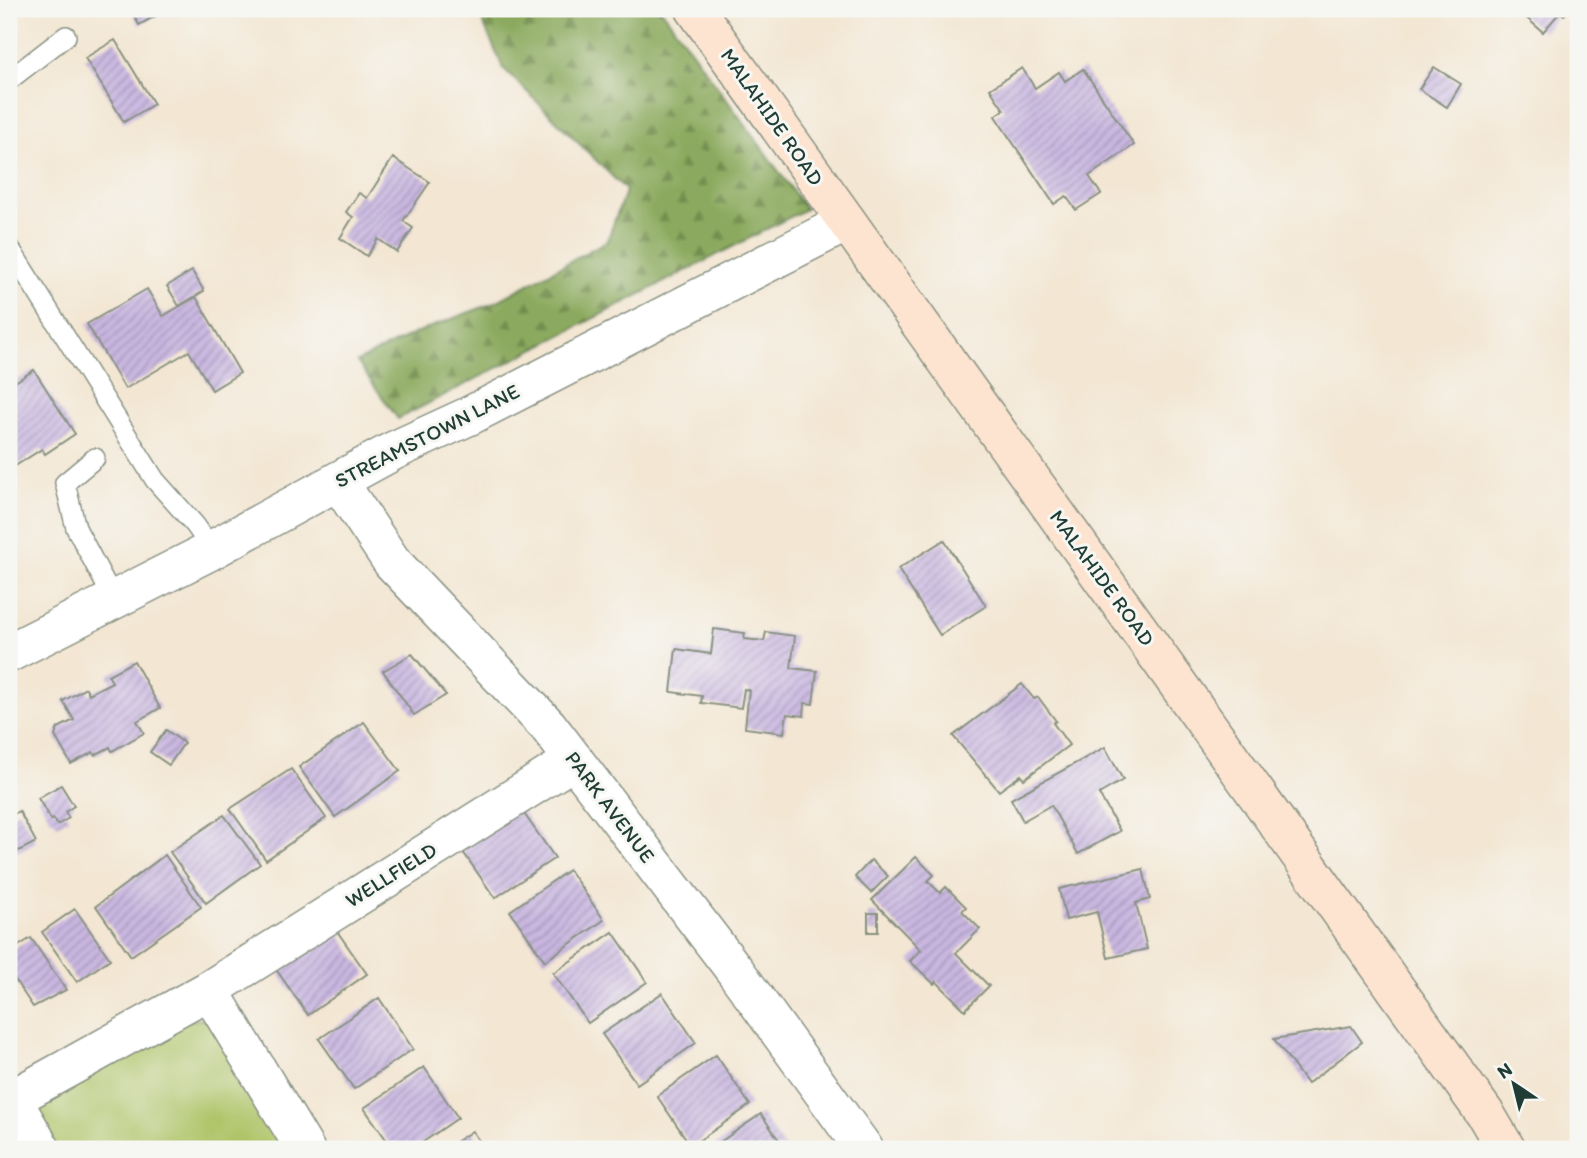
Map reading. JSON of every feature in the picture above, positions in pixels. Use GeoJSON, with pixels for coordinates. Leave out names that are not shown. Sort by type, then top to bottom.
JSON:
{"type":"FeatureCollection","features":[{"type":"Feature","properties":{"kind":"main road","name":"MALAHIDE ROAD"},"geometry":{"type":"LineString","coordinates":[[695,9],[1478,1104],[1506,1149]]}},
{"type":"Feature","properties":{"kind":"street","name":"STREAMSTOWN LANE"},"geometry":{"type":"LineString","coordinates":[[9,653],[212,549],[393,451],[469,416],[847,222]]}},
{"type":"Feature","properties":{"kind":"street","name":"PARK AVENUE"},"geometry":{"type":"LineString","coordinates":[[338,481],[392,562],[548,726],[736,972],[863,1149]]}},
{"type":"Feature","properties":{"kind":"street","name":"WELLFIELD"},"geometry":{"type":"LineString","coordinates":[[41,1149],[10,1100],[208,990],[574,760]]}},
{"type":"Feature","properties":{"kind":"street"},"geometry":{"type":"LineString","coordinates":[[208,990],[305,1149]]}},
{"type":"Feature","properties":{"kind":"lane"},"geometry":{"type":"LineString","coordinates":[[9,80],[66,36]]}},
{"type":"Feature","properties":{"kind":"lane"},"geometry":{"type":"LineString","coordinates":[[9,247],[155,480],[195,525],[212,549]]}},
{"type":"Feature","properties":{"kind":"lane"},"geometry":{"type":"LineString","coordinates":[[95,458],[65,483],[76,528],[114,600]]}},
{"type":"Feature","properties":{"kind":"green space"},"geometry":{"type":"Polygon","coordinates":[[[477,9],[661,9],[806,209],[398,419],[357,362],[418,332],[496,302],[607,241],[626,190],[503,68],[477,9]]]}},
{"type":"Feature","properties":{"kind":"green space"},"geometry":{"type":"Polygon","coordinates":[[[214,1017],[293,1149],[48,1149],[28,1127],[39,1093],[181,1022],[214,1017]]]}},
{"type":"Feature","properties":{"kind":"building"},"geometry":{"type":"Polygon","coordinates":[[[131,9],[168,9],[139,25],[131,9]]]}},
{"type":"Feature","properties":{"kind":"building"},"geometry":{"type":"Polygon","coordinates":[[[1516,9],[1570,9],[1564,15],[1560,12],[1543,32],[1516,9]]]}},
{"type":"Feature","properties":{"kind":"building"},"geometry":{"type":"Polygon","coordinates":[[[115,40],[154,104],[124,122],[85,58],[115,40]]]}},
{"type":"Feature","properties":{"kind":"building"},"geometry":{"type":"Polygon","coordinates":[[[1434,67],[1461,84],[1447,107],[1419,89],[1434,67]]]}},
{"type":"Feature","properties":{"kind":"building"},"geometry":{"type":"Polygon","coordinates":[[[1022,68],[1035,88],[1059,72],[1065,81],[1083,69],[1134,145],[1089,176],[1101,194],[1076,210],[1066,196],[1054,204],[995,116],[1004,110],[990,89],[1022,68]]]}},
{"type":"Feature","properties":{"kind":"building"},"geometry":{"type":"Polygon","coordinates":[[[393,158],[430,182],[403,221],[413,228],[397,252],[378,239],[367,256],[340,238],[353,217],[346,212],[359,193],[367,198],[393,158]]]}},
{"type":"Feature","properties":{"kind":"building"},"geometry":{"type":"Polygon","coordinates":[[[192,271],[204,291],[179,306],[167,286],[192,271]]]}},
{"type":"Feature","properties":{"kind":"building"},"geometry":{"type":"Polygon","coordinates":[[[147,289],[163,316],[196,297],[240,373],[212,390],[189,351],[125,389],[87,324],[147,289]]]}},
{"type":"Feature","properties":{"kind":"building"},"geometry":{"type":"Polygon","coordinates":[[[34,370],[75,434],[45,454],[42,449],[9,470],[9,413],[15,409],[9,399],[9,386],[34,370]]]}},
{"type":"Feature","properties":{"kind":"building"},"geometry":{"type":"Polygon","coordinates":[[[944,540],[986,606],[940,635],[898,569],[944,540]]]}},
{"type":"Feature","properties":{"kind":"building"},"geometry":{"type":"Polygon","coordinates":[[[714,629],[745,633],[744,639],[764,641],[766,632],[795,636],[791,668],[817,671],[813,704],[805,703],[804,716],[787,714],[784,733],[745,728],[749,690],[744,689],[741,708],[701,703],[702,696],[671,692],[676,649],[711,654],[714,629]]]}},
{"type":"Feature","properties":{"kind":"building"},"geometry":{"type":"Polygon","coordinates":[[[412,654],[446,695],[414,715],[383,671],[412,654]]]}},
{"type":"Feature","properties":{"kind":"building"},"geometry":{"type":"Polygon","coordinates":[[[134,661],[160,708],[137,721],[144,733],[112,751],[110,747],[95,755],[93,752],[71,764],[55,736],[58,728],[74,720],[63,701],[86,688],[89,694],[112,682],[108,675],[134,661]]]}},
{"type":"Feature","properties":{"kind":"building"},"geometry":{"type":"Polygon","coordinates":[[[1022,684],[1034,699],[1038,697],[1056,721],[1053,723],[1069,745],[1024,779],[1021,775],[999,791],[953,736],[1022,684]]]}},
{"type":"Feature","properties":{"kind":"building"},"geometry":{"type":"Polygon","coordinates":[[[364,722],[400,771],[335,817],[299,767],[364,722]]]}},
{"type":"Feature","properties":{"kind":"building"},"geometry":{"type":"Polygon","coordinates":[[[166,730],[184,743],[169,765],[150,752],[166,730]]]}},
{"type":"Feature","properties":{"kind":"building"},"geometry":{"type":"Polygon","coordinates":[[[1105,747],[1123,780],[1099,794],[1120,831],[1078,854],[1051,805],[1023,821],[1011,799],[1105,747]]]}},
{"type":"Feature","properties":{"kind":"building"},"geometry":{"type":"Polygon","coordinates":[[[291,769],[326,818],[266,860],[230,809],[291,769]]]}},
{"type":"Feature","properties":{"kind":"building"},"geometry":{"type":"Polygon","coordinates":[[[61,785],[74,806],[65,812],[69,818],[57,825],[38,798],[61,785]]]}},
{"type":"Feature","properties":{"kind":"building"},"geometry":{"type":"Polygon","coordinates":[[[520,808],[555,858],[495,898],[461,849],[520,808]]]}},
{"type":"Feature","properties":{"kind":"building"},"geometry":{"type":"Polygon","coordinates":[[[19,811],[36,842],[15,853],[9,841],[9,817],[19,811]]]}},
{"type":"Feature","properties":{"kind":"building"},"geometry":{"type":"Polygon","coordinates":[[[224,815],[260,864],[206,903],[170,852],[224,815]]]}},
{"type":"Feature","properties":{"kind":"building"},"geometry":{"type":"Polygon","coordinates":[[[165,855],[201,907],[131,956],[96,906],[165,855]]]}},
{"type":"Feature","properties":{"kind":"building"},"geometry":{"type":"Polygon","coordinates":[[[916,857],[934,875],[928,881],[940,893],[946,887],[966,907],[962,911],[980,929],[956,953],[989,986],[965,1010],[936,981],[934,984],[910,961],[921,950],[872,900],[916,857]]]}},
{"type":"Feature","properties":{"kind":"building"},"geometry":{"type":"Polygon","coordinates":[[[871,860],[888,876],[871,893],[855,877],[871,860]]]}},
{"type":"Feature","properties":{"kind":"building"},"geometry":{"type":"Polygon","coordinates":[[[1143,869],[1150,899],[1136,903],[1147,949],[1108,958],[1097,912],[1066,920],[1059,889],[1143,869]]]}},
{"type":"Feature","properties":{"kind":"building"},"geometry":{"type":"Polygon","coordinates":[[[569,870],[604,920],[545,961],[510,911],[569,870]]]}},
{"type":"Feature","properties":{"kind":"building"},"geometry":{"type":"Polygon","coordinates":[[[75,909],[110,959],[77,982],[42,932],[75,909]]]}},
{"type":"Feature","properties":{"kind":"building"},"geometry":{"type":"Polygon","coordinates":[[[868,913],[878,913],[878,932],[868,932],[868,913]]]}},
{"type":"Feature","properties":{"kind":"building"},"geometry":{"type":"Polygon","coordinates":[[[332,924],[367,974],[308,1015],[273,965],[332,924]]]}},
{"type":"Feature","properties":{"kind":"building"},"geometry":{"type":"Polygon","coordinates":[[[613,932],[647,982],[588,1023],[553,973],[613,932]]]}},
{"type":"Feature","properties":{"kind":"building"},"geometry":{"type":"Polygon","coordinates":[[[31,938],[66,990],[33,1007],[9,971],[9,952],[31,938]]]}},
{"type":"Feature","properties":{"kind":"building"},"geometry":{"type":"Polygon","coordinates":[[[662,993],[696,1043],[637,1084],[602,1034],[662,993]]]}},
{"type":"Feature","properties":{"kind":"building"},"geometry":{"type":"Polygon","coordinates":[[[379,998],[413,1049],[354,1089],[319,1039],[379,998]]]}},
{"type":"Feature","properties":{"kind":"building"},"geometry":{"type":"Polygon","coordinates":[[[1351,1026],[1362,1042],[1307,1084],[1274,1039],[1351,1026]]]}},
{"type":"Feature","properties":{"kind":"building"},"geometry":{"type":"Polygon","coordinates":[[[716,1055],[750,1105],[691,1146],[657,1096],[716,1055]]]}},
{"type":"Feature","properties":{"kind":"building"},"geometry":{"type":"Polygon","coordinates":[[[424,1067],[458,1118],[413,1149],[393,1149],[364,1108],[424,1067]]]}},
{"type":"Feature","properties":{"kind":"building"},"geometry":{"type":"Polygon","coordinates":[[[761,1114],[785,1149],[710,1149],[761,1114]]]}},
{"type":"Feature","properties":{"kind":"building"},"geometry":{"type":"Polygon","coordinates":[[[472,1131],[485,1149],[445,1149],[472,1131]]]}}]}
